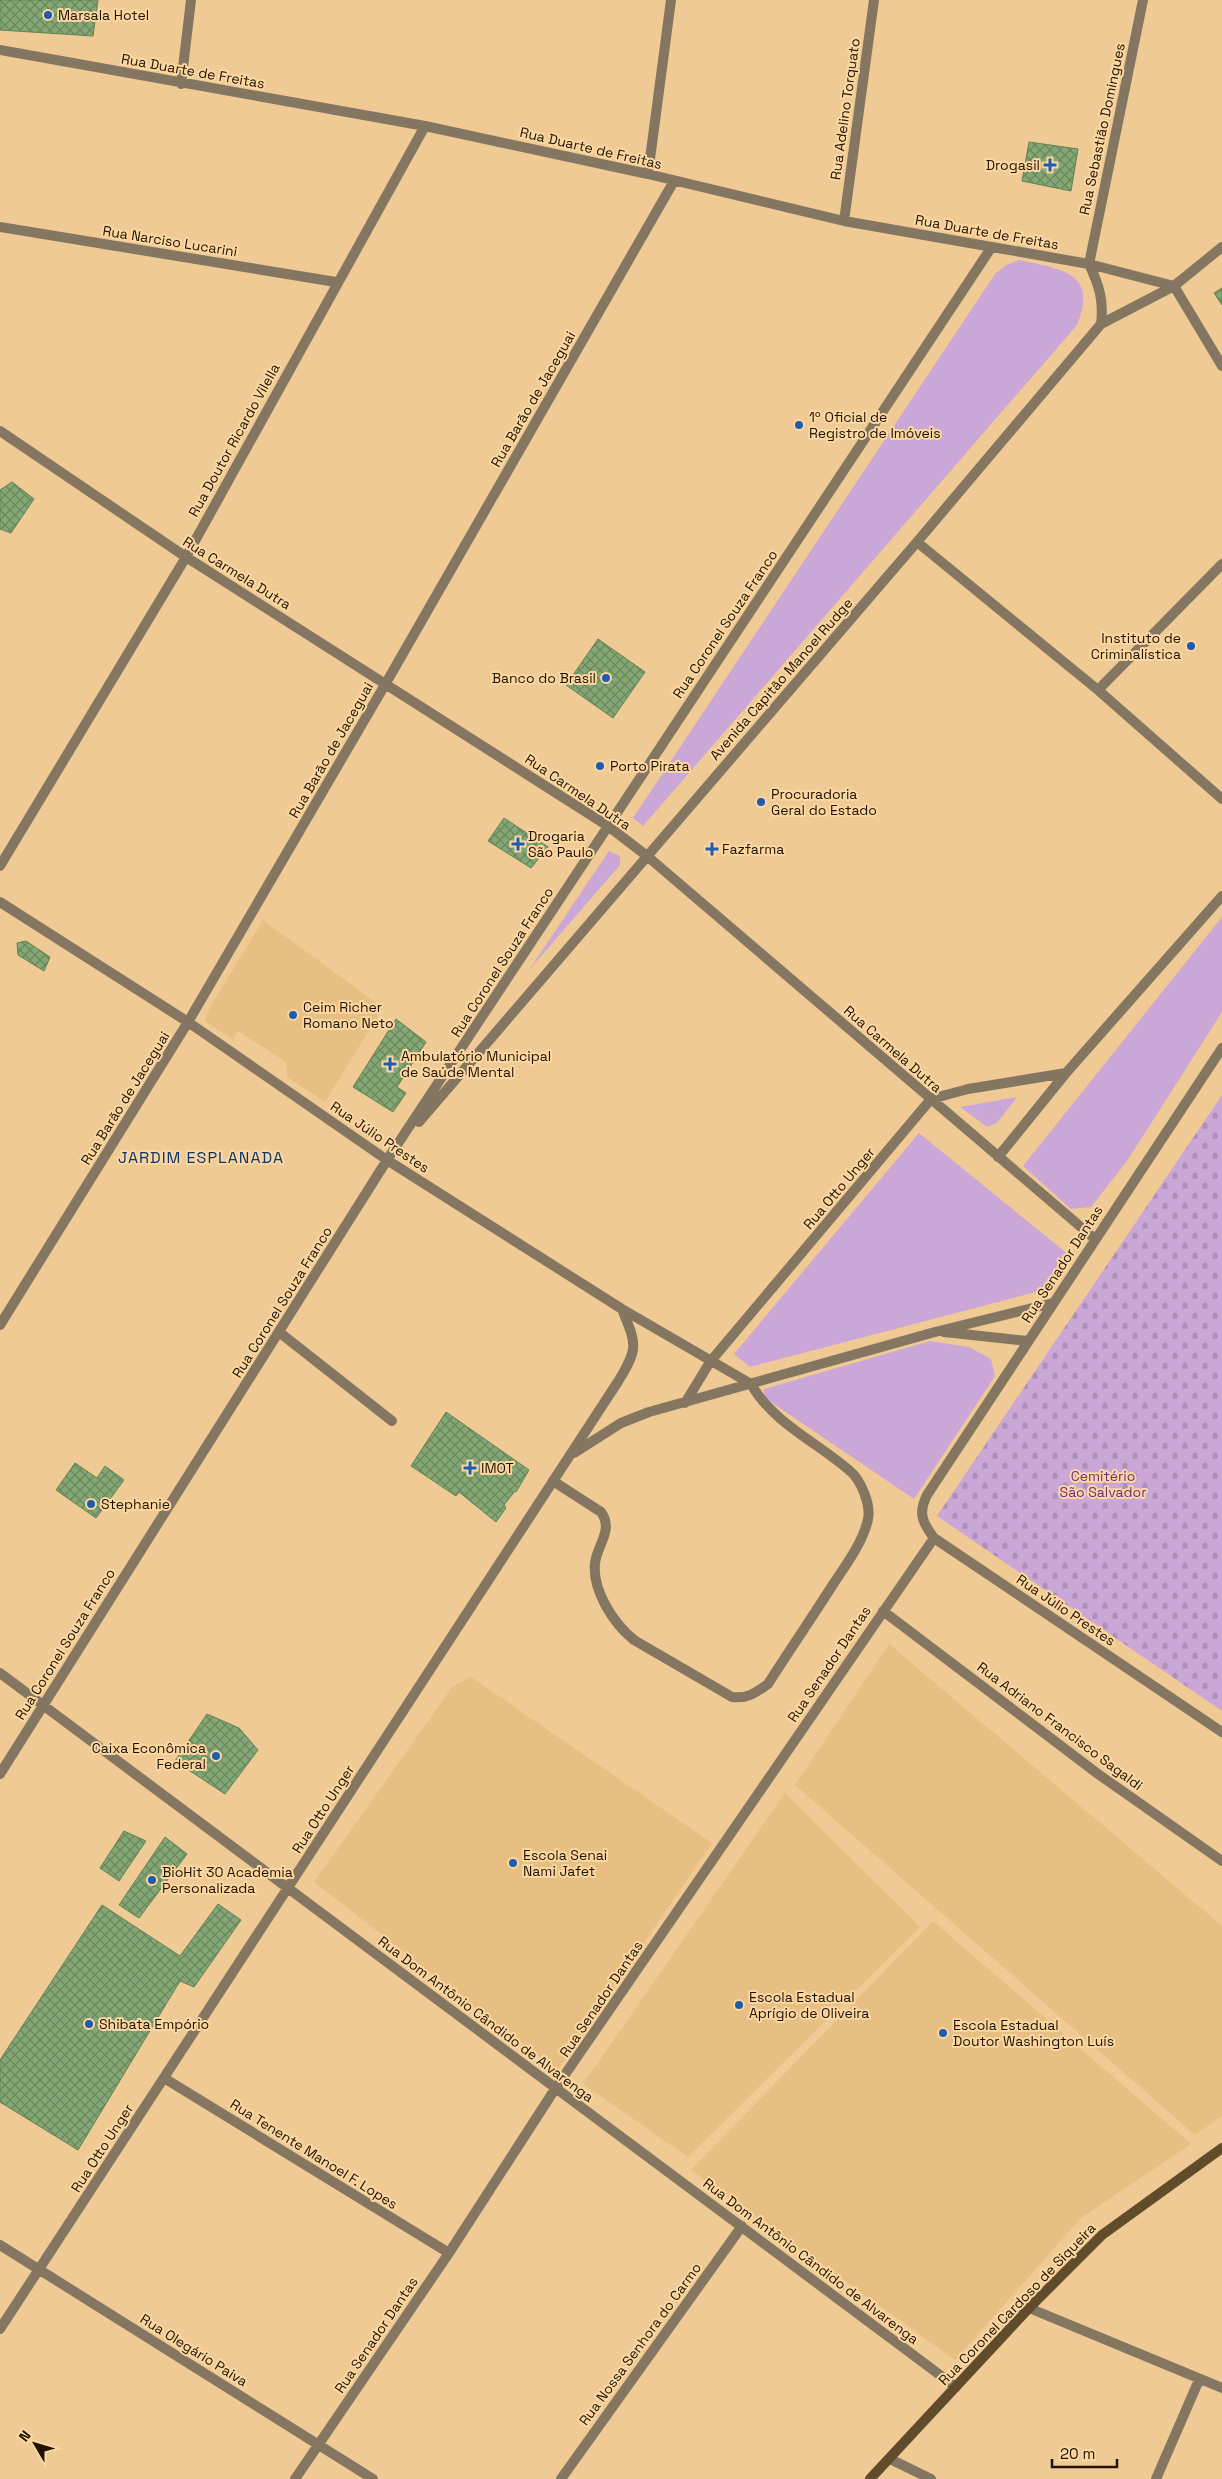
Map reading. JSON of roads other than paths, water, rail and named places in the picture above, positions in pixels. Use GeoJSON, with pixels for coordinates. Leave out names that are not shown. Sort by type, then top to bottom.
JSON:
{"type":"FeatureCollection","features":[{"type":"Feature","properties":{"kind":"main road","name":"Rua Coronel Cardoso de Siqueira"},"geometry":{"type":"LineString","coordinates":[[870,2479],[1029,2308],[1102,2235],[1222,2148]]}},
{"type":"Feature","properties":{"kind":"street"},"geometry":{"type":"LineString","coordinates":[[181,84],[191,0]]}},
{"type":"Feature","properties":{"kind":"street"},"geometry":{"type":"LineString","coordinates":[[648,174],[672,0]]}},
{"type":"Feature","properties":{"kind":"street","name":"Rua Adelino Torquato"},"geometry":{"type":"LineString","coordinates":[[844,221],[874,0]]}},
{"type":"Feature","properties":{"kind":"street","name":"Rua Sebastião Domingues"},"geometry":{"type":"LineString","coordinates":[[1089,264],[1143,0]]}},
{"type":"Feature","properties":{"kind":"street","name":"Rua Duarte de Freitas"},"geometry":{"type":"LineString","coordinates":[[0,50],[181,84],[425,126],[648,174],[844,221],[1089,264],[1174,286]]}},
{"type":"Feature","properties":{"kind":"street","name":"Rua Doutor Ricardo Vilella"},"geometry":{"type":"LineString","coordinates":[[0,866],[186,557],[336,282],[425,126]]}},
{"type":"Feature","properties":{"kind":"street","name":"Rua Barão de Jaceguai"},"geometry":{"type":"LineString","coordinates":[[0,1325],[188,1022],[386,683],[674,181]]}},
{"type":"Feature","properties":{"kind":"street","name":"Rua Narciso Lucarini"},"geometry":{"type":"LineString","coordinates":[[0,227],[336,282]]}},
{"type":"Feature","properties":{"kind":"street","name":"Avenida Capitão Manoel Rudge"},"geometry":{"type":"LineString","coordinates":[[387,1160],[917,542],[1101,324],[1174,286],[1222,247]]}},
{"type":"Feature","properties":{"kind":"street","name":"Rua Coronel Souza Franco"},"geometry":{"type":"LineString","coordinates":[[0,1774],[387,1160],[991,248]]}},
{"type":"Feature","properties":{"kind":"street"},"geometry":{"type":"LineString","coordinates":[[1089,264],[1100,288],[1103,308],[1101,324]]}},
{"type":"Feature","properties":{"kind":"street"},"geometry":{"type":"LineString","coordinates":[[1174,286],[1222,366]]}},
{"type":"Feature","properties":{"kind":"street","name":"Rua Carmela Dutra"},"geometry":{"type":"LineString","coordinates":[[0,431],[186,557],[608,826],[647,856],[1095,1239]]}},
{"type":"Feature","properties":{"kind":"street"},"geometry":{"type":"LineString","coordinates":[[917,542],[1098,690],[1222,799]]}},
{"type":"Feature","properties":{"kind":"street"},"geometry":{"type":"LineString","coordinates":[[1098,690],[1222,564]]}},
{"type":"Feature","properties":{"kind":"street"},"geometry":{"type":"LineString","coordinates":[[998,1157],[1066,1073],[1222,896]]}},
{"type":"Feature","properties":{"kind":"street","name":"Rua Júlio Prestes"},"geometry":{"type":"LineString","coordinates":[[0,902],[188,1022],[387,1160],[622,1309],[750,1384]]}},
{"type":"Feature","properties":{"kind":"street","name":"Rua Senador Dantas"},"geometry":{"type":"LineString","coordinates":[[927,1495],[1222,1048]]}},
{"type":"Feature","properties":{"kind":"street"},"geometry":{"type":"LineString","coordinates":[[931,1099],[968,1089],[1066,1073]]}},
{"type":"Feature","properties":{"kind":"street","name":"Rua Otto Unger"},"geometry":{"type":"LineString","coordinates":[[685,1403],[710,1362],[931,1099]]}},
{"type":"Feature","properties":{"kind":"street","name":"Rua Otto Unger"},"geometry":{"type":"LineString","coordinates":[[571,1455],[621,1423],[649,1412],[935,1332],[1053,1303]]}},
{"type":"Feature","properties":{"kind":"street","name":"Rua Otto Unger"},"geometry":{"type":"LineString","coordinates":[[0,2329],[571,1455],[632,1358],[635,1346],[622,1309]]}},
{"type":"Feature","properties":{"kind":"street"},"geometry":{"type":"LineString","coordinates":[[279,1332],[392,1421]]}},
{"type":"Feature","properties":{"kind":"street"},"geometry":{"type":"LineString","coordinates":[[935,1332],[1028,1341]]}},
{"type":"Feature","properties":{"kind":"street"},"geometry":{"type":"LineString","coordinates":[[553,1481],[601,1512],[605,1518],[607,1528],[595,1561],[594,1577],[597,1588],[624,1632],[634,1640],[732,1697],[752,1696],[768,1684],[855,1551],[868,1519],[868,1509],[864,1494],[852,1472],[771,1411],[758,1397],[750,1384]]}},
{"type":"Feature","properties":{"kind":"street","name":"Rua Júlio Prestes"},"geometry":{"type":"LineString","coordinates":[[927,1495],[920,1514],[924,1525],[934,1538],[1222,1732]]}},
{"type":"Feature","properties":{"kind":"street","name":"Rua Senador Dantas"},"geometry":{"type":"LineString","coordinates":[[295,2479],[449,2253],[555,2089],[934,1538]]}},
{"type":"Feature","properties":{"kind":"street","name":"Rua Adriano Francisco Sagaldi"},"geometry":{"type":"LineString","coordinates":[[883,1610],[1098,1774],[1222,1861]]}},
{"type":"Feature","properties":{"kind":"street","name":"Rua Dom Antônio Cândido de Alvarenga"},"geometry":{"type":"LineString","coordinates":[[0,1673],[956,2387]]}},
{"type":"Feature","properties":{"kind":"street","name":"Rua Tenente Manoel F. Lopes"},"geometry":{"type":"LineString","coordinates":[[164,2078],[449,2253]]}},
{"type":"Feature","properties":{"kind":"street","name":"Rua Nossa Senhora do Carmo"},"geometry":{"type":"LineString","coordinates":[[561,2479],[742,2226]]}},
{"type":"Feature","properties":{"kind":"street","name":"Rua Olegário Paiva"},"geometry":{"type":"LineString","coordinates":[[0,2245],[373,2479]]}},
{"type":"Feature","properties":{"kind":"street"},"geometry":{"type":"LineString","coordinates":[[1029,2308],[1222,2388]]}},
{"type":"Feature","properties":{"kind":"street"},"geometry":{"type":"LineString","coordinates":[[1156,2479],[1199,2380]]}},
{"type":"Feature","properties":{"kind":"street"},"geometry":{"type":"LineString","coordinates":[[890,2459],[930,2479]]}},
{"type":"Feature","properties":{"kind":"place","name":"Marsala Hotel"},"geometry":{"type":"Point","coordinates":[48,15]}},
{"type":"Feature","properties":{"kind":"place","name":"Drogasil"},"geometry":{"type":"Point","coordinates":[1050,165]}},
{"type":"Feature","properties":{"kind":"place","name":"1º Oficial de Registro de Imóveis"},"geometry":{"type":"Point","coordinates":[799,425]}},
{"type":"Feature","properties":{"kind":"place","name":"Instituto de Criminalística"},"geometry":{"type":"Point","coordinates":[1191,646]}},
{"type":"Feature","properties":{"kind":"place","name":"Banco do Brasil"},"geometry":{"type":"Point","coordinates":[606,678]}},
{"type":"Feature","properties":{"kind":"place","name":"Porto Pirata"},"geometry":{"type":"Point","coordinates":[600,766]}},
{"type":"Feature","properties":{"kind":"place","name":"Procuradoria Geral do Estado"},"geometry":{"type":"Point","coordinates":[761,802]}},
{"type":"Feature","properties":{"kind":"place","name":"Drogaria São Paulo"},"geometry":{"type":"Point","coordinates":[518,844]}},
{"type":"Feature","properties":{"kind":"place","name":"Fazfarma"},"geometry":{"type":"Point","coordinates":[712,849]}},
{"type":"Feature","properties":{"kind":"place","name":"Ceim Richer Romano Neto"},"geometry":{"type":"Point","coordinates":[293,1015]}},
{"type":"Feature","properties":{"kind":"place","name":"Ambulatório Municipal de Saúde Mental"},"geometry":{"type":"Point","coordinates":[390,1064]}},
{"type":"Feature","properties":{"kind":"place","name":"IMOT"},"geometry":{"type":"Point","coordinates":[470,1468]}},
{"type":"Feature","properties":{"kind":"place","name":"Stephanie"},"geometry":{"type":"Point","coordinates":[91,1504]}},
{"type":"Feature","properties":{"kind":"place","name":"Caixa Econômica Federal"},"geometry":{"type":"Point","coordinates":[216,1756]}},
{"type":"Feature","properties":{"kind":"place","name":"Escola Senai Nami Jafet"},"geometry":{"type":"Point","coordinates":[513,1863]}},
{"type":"Feature","properties":{"kind":"place","name":"BioHit 30 Academia Personalizada"},"geometry":{"type":"Point","coordinates":[152,1880]}},
{"type":"Feature","properties":{"kind":"place","name":"Escola Estadual Aprígio de Oliveira"},"geometry":{"type":"Point","coordinates":[739,2005]}},
{"type":"Feature","properties":{"kind":"place","name":"Shibata Empório"},"geometry":{"type":"Point","coordinates":[89,2024]}},
{"type":"Feature","properties":{"kind":"place","name":"Escola Estadual Doutor Washington Luís"},"geometry":{"type":"Point","coordinates":[943,2033]}},
{"type":"Feature","properties":{"kind":"district","name":"JARDIM ESPLANADA"},"geometry":{"type":"Point","coordinates":[201,1157]}},
{"type":"Feature","properties":{"kind":"park label","name":"Cemitério São Salvador"},"geometry":{"type":"Point","coordinates":[1103,1484]}}]}
